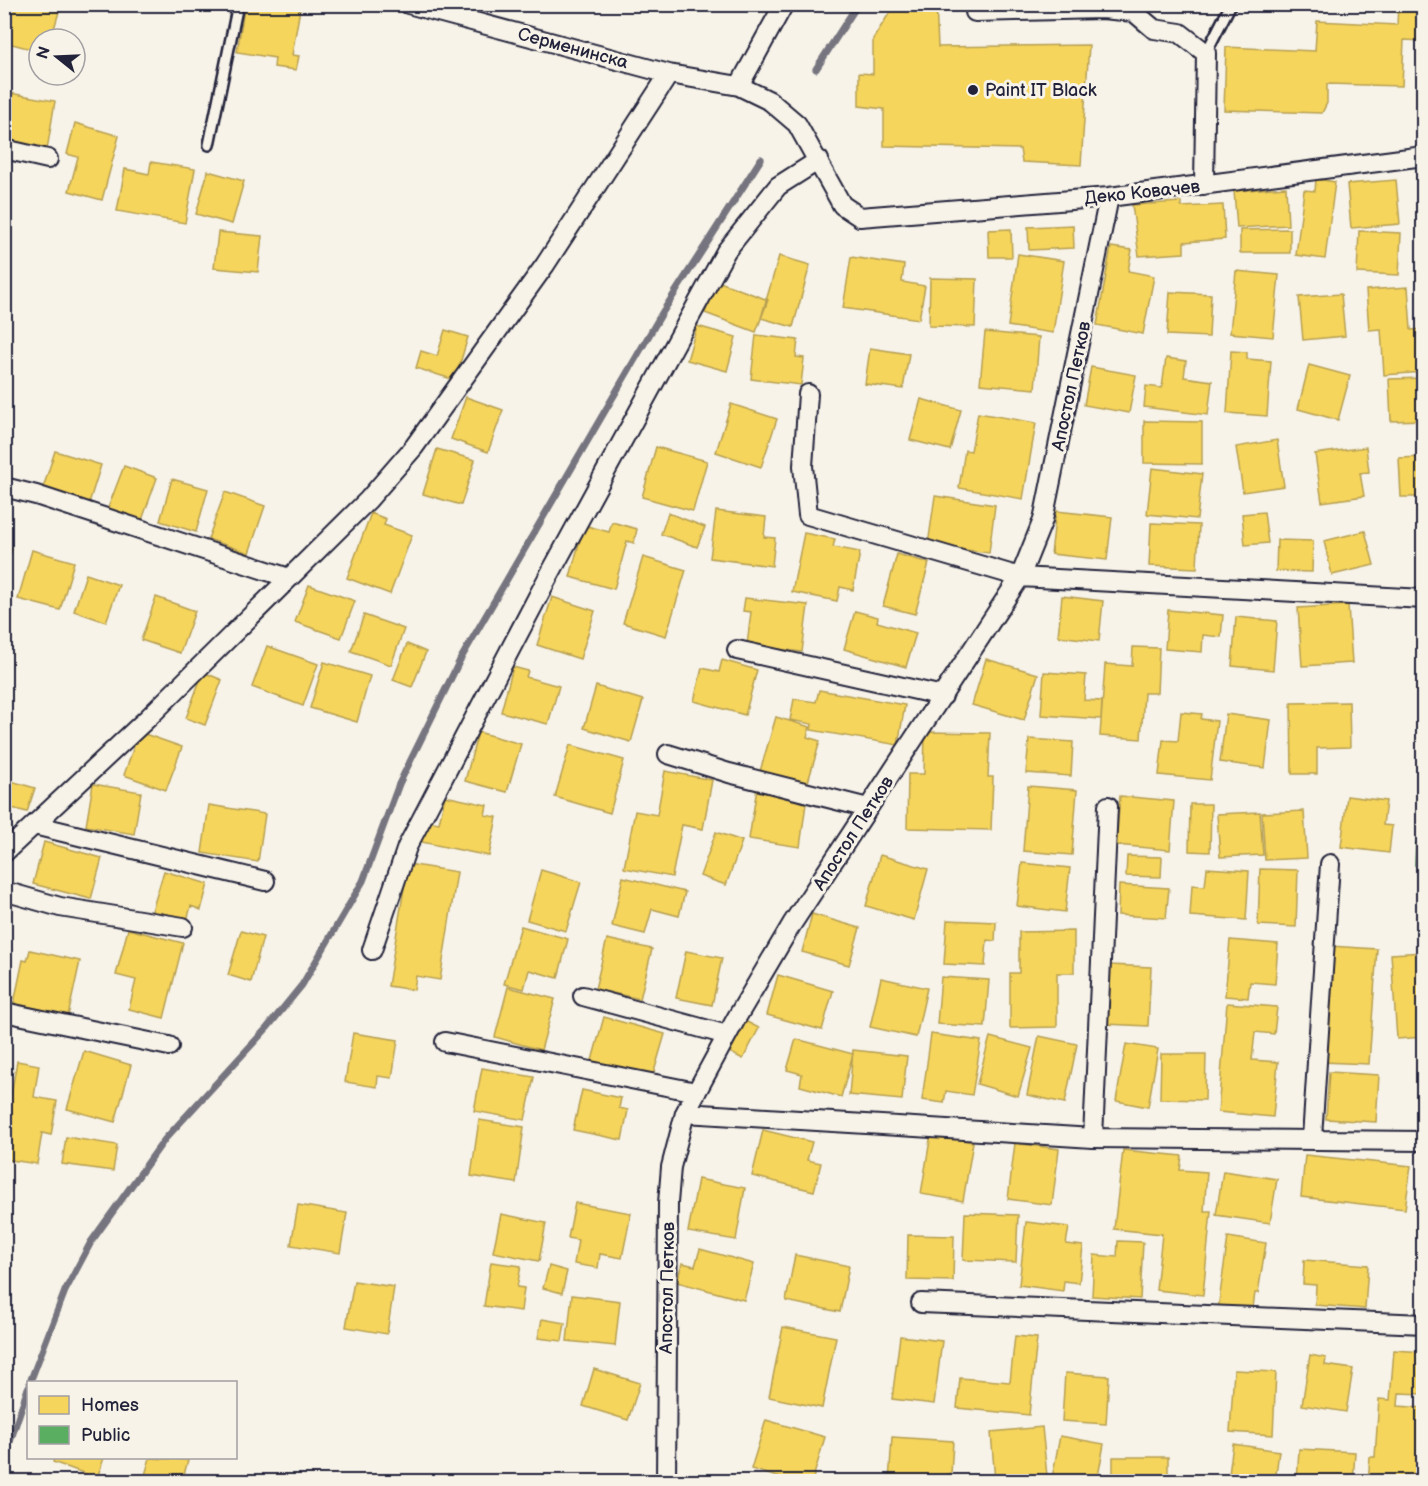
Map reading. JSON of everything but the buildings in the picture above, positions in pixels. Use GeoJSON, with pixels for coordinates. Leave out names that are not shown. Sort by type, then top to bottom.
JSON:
{"type":"FeatureCollection","features":[{"type":"Feature","properties":{"kind":"street","name":"Серменинска"},"geometry":{"type":"LineString","coordinates":[[408,4],[669,74],[739,86],[770,101],[797,124],[842,205],[860,217]]}},
{"type":"Feature","properties":{"kind":"street"},"geometry":{"type":"LineString","coordinates":[[739,86],[784,4]]}},
{"type":"Feature","properties":{"kind":"street"},"geometry":{"type":"LineString","coordinates":[[975,12],[1102,9],[1134,12],[1154,29],[1180,33],[1206,53],[1204,185]]}},
{"type":"Feature","properties":{"kind":"street"},"geometry":{"type":"LineString","coordinates":[[4,853],[368,500],[414,447],[544,265],[669,74]]}},
{"type":"Feature","properties":{"kind":"street"},"geometry":{"type":"LineString","coordinates":[[4,148],[48,159]]}},
{"type":"Feature","properties":{"kind":"street","name":"Деко Ковачев"},"geometry":{"type":"LineString","coordinates":[[860,217],[1109,197],[1424,156]]}},
{"type":"Feature","properties":{"kind":"street"},"geometry":{"type":"LineString","coordinates":[[372,950],[407,847],[546,581],[726,251],[778,186],[819,160]]}},
{"type":"Feature","properties":{"kind":"street","name":"Апостол Петков"},"geometry":{"type":"LineString","coordinates":[[666,1482],[668,1203],[671,1167],[685,1113],[727,1035],[792,924],[1020,578],[1043,520],[1109,197]]}},
{"type":"Feature","properties":{"kind":"street"},"geometry":{"type":"LineString","coordinates":[[808,394],[803,466],[808,515],[1020,578],[1424,599]]}},
{"type":"Feature","properties":{"kind":"street"},"geometry":{"type":"LineString","coordinates":[[4,487],[36,495],[289,578]]}},
{"type":"Feature","properties":{"kind":"street"},"geometry":{"type":"LineString","coordinates":[[736,650],[943,696]]}},
{"type":"Feature","properties":{"kind":"street"},"geometry":{"type":"LineString","coordinates":[[668,754],[729,773],[868,808]]}},
{"type":"Feature","properties":{"kind":"street"},"geometry":{"type":"LineString","coordinates":[[1093,1138],[1108,806]]}},
{"type":"Feature","properties":{"kind":"street"},"geometry":{"type":"LineString","coordinates":[[34,825],[265,881]]}},
{"type":"Feature","properties":{"kind":"street"},"geometry":{"type":"LineString","coordinates":[[1312,1138],[1330,864]]}},
{"type":"Feature","properties":{"kind":"street"},"geometry":{"type":"LineString","coordinates":[[4,891],[60,907],[183,927]]}},
{"type":"Feature","properties":{"kind":"street"},"geometry":{"type":"LineString","coordinates":[[583,996],[727,1035]]}},
{"type":"Feature","properties":{"kind":"street"},"geometry":{"type":"LineString","coordinates":[[4,1012],[169,1046]]}},
{"type":"Feature","properties":{"kind":"street"},"geometry":{"type":"LineString","coordinates":[[445,1042],[696,1092]]}},
{"type":"Feature","properties":{"kind":"street"},"geometry":{"type":"LineString","coordinates":[[685,1113],[1093,1138],[1312,1138],[1424,1141]]}},
{"type":"Feature","properties":{"kind":"street"},"geometry":{"type":"LineString","coordinates":[[921,1303],[1424,1324]]}},
{"type":"Feature","properties":{"kind":"lane"},"geometry":{"type":"LineString","coordinates":[[209,145],[238,4]]}},
{"type":"Feature","properties":{"kind":"lane"},"geometry":{"type":"LineString","coordinates":[[1206,53],[1231,4]]}},
{"type":"Feature","properties":{"kind":"waterway"},"geometry":{"type":"LineString","coordinates":[[816,69],[858,4]]}},
{"type":"Feature","properties":{"kind":"waterway"},"geometry":{"type":"LineString","coordinates":[[30,1381],[65,1291],[91,1242],[165,1139],[267,1028],[302,985],[363,881],[399,784],[460,660],[662,313],[761,159]]}},
{"type":"Feature","properties":{"kind":"waterway"},"geometry":{"type":"LineString","coordinates":[[4,1460],[27,1391]]}},
{"type":"Feature","properties":{"kind":"place","name":"Paint IT Black"},"geometry":{"type":"Point","coordinates":[973,90]}}]}
